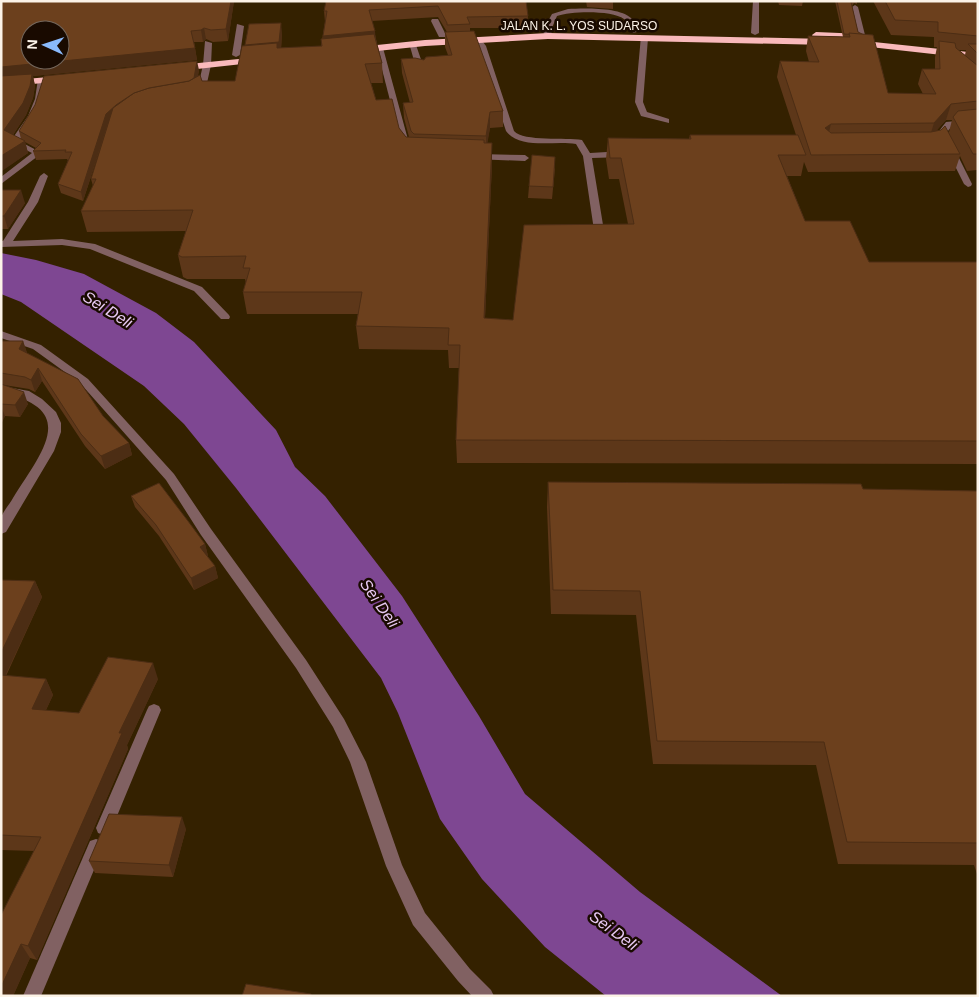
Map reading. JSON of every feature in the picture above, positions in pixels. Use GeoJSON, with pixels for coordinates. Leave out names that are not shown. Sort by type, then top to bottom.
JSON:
{"type":"FeatureCollection","features":[{"type":"Feature","properties":{"kind":"highway","name":"JALAN K. L. YOS SUDARSO"},"geometry":{"type":"LineString","coordinates":[[978,49],[863,37],[636,31],[442,35],[351,47],[379,48],[547,33],[644,38],[827,42],[955,56],[978,56]]}},
{"type":"Feature","properties":{"kind":"highway"},"geometry":{"type":"LineString","coordinates":[[168,65],[207,62],[265,56],[236,55],[207,62]]}},
{"type":"Feature","properties":{"kind":"highway"},"geometry":{"type":"LineString","coordinates":[[1,76],[60,70]]}},
{"type":"Feature","properties":{"kind":"highway"},"geometry":{"type":"LineString","coordinates":[[1,84],[70,78]]}},
{"type":"Feature","properties":{"kind":"street"},"geometry":{"type":"LineString","coordinates":[[755,33],[756,1]]}},
{"type":"Feature","properties":{"kind":"street"},"geometry":{"type":"LineString","coordinates":[[854,7],[863,37]]}},
{"type":"Feature","properties":{"kind":"street"},"geometry":{"type":"LineString","coordinates":[[547,33],[554,15],[565,11],[613,13],[627,18],[636,31]]}},
{"type":"Feature","properties":{"kind":"street"},"geometry":{"type":"LineString","coordinates":[[435,21],[442,35]]}},
{"type":"Feature","properties":{"kind":"street"},"geometry":{"type":"LineString","coordinates":[[236,55],[240,26]]}},
{"type":"Feature","properties":{"kind":"street"},"geometry":{"type":"LineString","coordinates":[[644,38],[639,102],[644,114],[666,121]]}},
{"type":"Feature","properties":{"kind":"street"},"geometry":{"type":"LineString","coordinates":[[477,40],[482,46],[510,131],[514,136],[530,139],[568,139],[579,142],[587,156],[600,237]]}},
{"type":"Feature","properties":{"kind":"street"},"geometry":{"type":"LineString","coordinates":[[185,99],[201,92],[207,62],[208,43]]}},
{"type":"Feature","properties":{"kind":"street"},"geometry":{"type":"LineString","coordinates":[[412,45],[420,71]]}},
{"type":"Feature","properties":{"kind":"street"},"geometry":{"type":"LineString","coordinates":[[379,48],[406,148],[412,154]]}},
{"type":"Feature","properties":{"kind":"street"},"geometry":{"type":"LineString","coordinates":[[1,181],[38,153],[14,142],[32,116],[39,99],[41,81]]}},
{"type":"Feature","properties":{"kind":"street"},"geometry":{"type":"LineString","coordinates":[[926,144],[933,143],[952,123],[978,122]]}},
{"type":"Feature","properties":{"kind":"street"},"geometry":{"type":"LineString","coordinates":[[942,134],[968,184]]}},
{"type":"Feature","properties":{"kind":"street"},"geometry":{"type":"LineString","coordinates":[[587,156],[631,153]]}},
{"type":"Feature","properties":{"kind":"street"},"geometry":{"type":"LineString","coordinates":[[467,156],[525,158]]}},
{"type":"Feature","properties":{"kind":"street"},"geometry":{"type":"LineString","coordinates":[[4,244],[33,202],[44,176]]}},
{"type":"Feature","properties":{"kind":"street"},"geometry":{"type":"LineString","coordinates":[[4,244],[62,242],[92,246],[198,289],[225,317]]}},
{"type":"Feature","properties":{"kind":"street"},"geometry":{"type":"LineString","coordinates":[[1,334],[37,347],[84,381],[170,477],[206,532],[301,664],[339,723],[358,762],[394,866],[419,919],[464,975],[485,996]]}},
{"type":"Feature","properties":{"kind":"street"},"geometry":{"type":"LineString","coordinates":[[1,389],[25,394],[38,402],[52,415],[56,432],[48,451],[1,529]]}},
{"type":"Feature","properties":{"kind":"street"},"geometry":{"type":"LineString","coordinates":[[32,996],[154,710]]}},
{"type":"Feature","properties":{"kind":"water","name":"Sei Deli"},"geometry":{"type":"Polygon","coordinates":[[[1,253],[36,260],[84,274],[156,313],[194,342],[276,430],[295,467],[325,496],[402,596],[479,716],[525,794],[640,892],[782,996],[606,996],[545,947],[482,879],[440,819],[398,713],[381,678],[236,488],[184,424],[144,386],[21,302],[1,294],[1,253]]]}},
{"type":"Feature","properties":{"kind":"building"},"geometry":{"type":"Polygon","coordinates":[[[1,1],[231,1],[226,29],[211,30],[204,28],[191,31],[195,48],[70,60],[70,20],[20,20],[20,65],[1,67],[1,1]]]}},
{"type":"Feature","properties":{"kind":"building"},"geometry":{"type":"Polygon","coordinates":[[[326,1],[526,1],[528,16],[467,17],[470,24],[447,25],[438,6],[369,10],[375,31],[323,36],[327,11],[324,11],[326,1]]]}},
{"type":"Feature","properties":{"kind":"building"},"geometry":{"type":"Polygon","coordinates":[[[837,1],[852,1],[858,32],[864,35],[844,34],[837,1]]]}},
{"type":"Feature","properties":{"kind":"building"},"geometry":{"type":"Polygon","coordinates":[[[885,1],[978,1],[978,36],[938,32],[938,22],[895,20],[885,1]]]}},
{"type":"Feature","properties":{"kind":"building"},"geometry":{"type":"Polygon","coordinates":[[[281,23],[279,42],[245,45],[249,24],[281,23]]]}},
{"type":"Feature","properties":{"kind":"building"},"geometry":{"type":"Polygon","coordinates":[[[474,31],[503,111],[490,112],[486,136],[414,134],[411,131],[403,103],[413,102],[401,59],[415,58],[424,60],[426,57],[452,55],[445,32],[474,31]]]}},
{"type":"Feature","properties":{"kind":"building"},"geometry":{"type":"Polygon","coordinates":[[[849,33],[873,35],[888,93],[936,94],[922,69],[940,69],[939,41],[955,43],[956,48],[978,66],[978,101],[951,104],[934,123],[831,124],[825,128],[831,133],[931,132],[941,130],[945,126],[960,154],[811,155],[780,61],[819,62],[808,36],[850,37],[849,33]]]}},
{"type":"Feature","properties":{"kind":"building"},"geometry":{"type":"Polygon","coordinates":[[[374,34],[382,63],[365,64],[376,100],[392,99],[399,128],[406,137],[484,140],[484,143],[492,143],[484,318],[513,320],[524,225],[634,224],[621,158],[610,158],[608,138],[691,139],[690,135],[798,135],[806,155],[778,155],[805,221],[850,221],[869,262],[978,262],[978,441],[456,440],[460,345],[448,345],[449,328],[356,326],[362,292],[243,292],[250,268],[243,268],[246,256],[182,257],[178,255],[193,210],[81,211],[96,179],[91,179],[113,108],[134,93],[149,88],[189,81],[200,75],[202,81],[235,81],[242,46],[277,43],[277,48],[322,46],[321,39],[374,34]]]}},
{"type":"Feature","properties":{"kind":"building"},"geometry":{"type":"Polygon","coordinates":[[[968,44],[978,44],[978,54],[968,44]]]}},
{"type":"Feature","properties":{"kind":"building"},"geometry":{"type":"Polygon","coordinates":[[[197,61],[194,78],[189,81],[149,88],[134,93],[106,114],[81,192],[58,184],[72,152],[65,152],[66,150],[33,151],[41,143],[19,131],[35,105],[44,76],[197,61]]]}},
{"type":"Feature","properties":{"kind":"building"},"geometry":{"type":"Polygon","coordinates":[[[32,74],[30,86],[23,103],[4,130],[25,141],[1,156],[1,76],[32,74]]]}},
{"type":"Feature","properties":{"kind":"building"},"geometry":{"type":"Polygon","coordinates":[[[978,109],[978,154],[973,154],[953,117],[958,111],[978,109]]]}},
{"type":"Feature","properties":{"kind":"building"},"geometry":{"type":"Polygon","coordinates":[[[532,155],[555,157],[553,187],[529,186],[532,155]]]}},
{"type":"Feature","properties":{"kind":"building"},"geometry":{"type":"Polygon","coordinates":[[[1,190],[21,190],[4,216],[1,216],[1,190]]]}},
{"type":"Feature","properties":{"kind":"building"},"geometry":{"type":"Polygon","coordinates":[[[1,341],[23,341],[19,349],[78,379],[103,416],[129,443],[101,456],[81,434],[38,368],[31,380],[25,377],[1,373],[1,341]]]}},
{"type":"Feature","properties":{"kind":"building"},"geometry":{"type":"Polygon","coordinates":[[[1,384],[24,392],[15,405],[1,404],[1,384]]]}},
{"type":"Feature","properties":{"kind":"building"},"geometry":{"type":"Polygon","coordinates":[[[548,482],[861,484],[863,489],[978,491],[978,843],[847,842],[824,742],[657,741],[640,591],[553,590],[548,482]]]}},
{"type":"Feature","properties":{"kind":"building"},"geometry":{"type":"Polygon","coordinates":[[[159,483],[205,544],[200,547],[215,566],[191,578],[156,525],[131,496],[159,483]]]}},
{"type":"Feature","properties":{"kind":"building"},"geometry":{"type":"Polygon","coordinates":[[[1,580],[35,581],[1,653],[1,580]]]}},
{"type":"Feature","properties":{"kind":"building"},"geometry":{"type":"Polygon","coordinates":[[[108,657],[153,663],[119,733],[122,733],[28,946],[21,944],[1,987],[1,915],[41,837],[1,835],[1,675],[46,679],[32,709],[79,713],[108,657]]]}},
{"type":"Feature","properties":{"kind":"building"},"geometry":{"type":"Polygon","coordinates":[[[109,814],[182,817],[169,865],[89,861],[109,814]]]}},
{"type":"Feature","properties":{"kind":"building"},"geometry":{"type":"Polygon","coordinates":[[[246,984],[311,994],[311,996],[242,996],[246,984]]]}}]}
